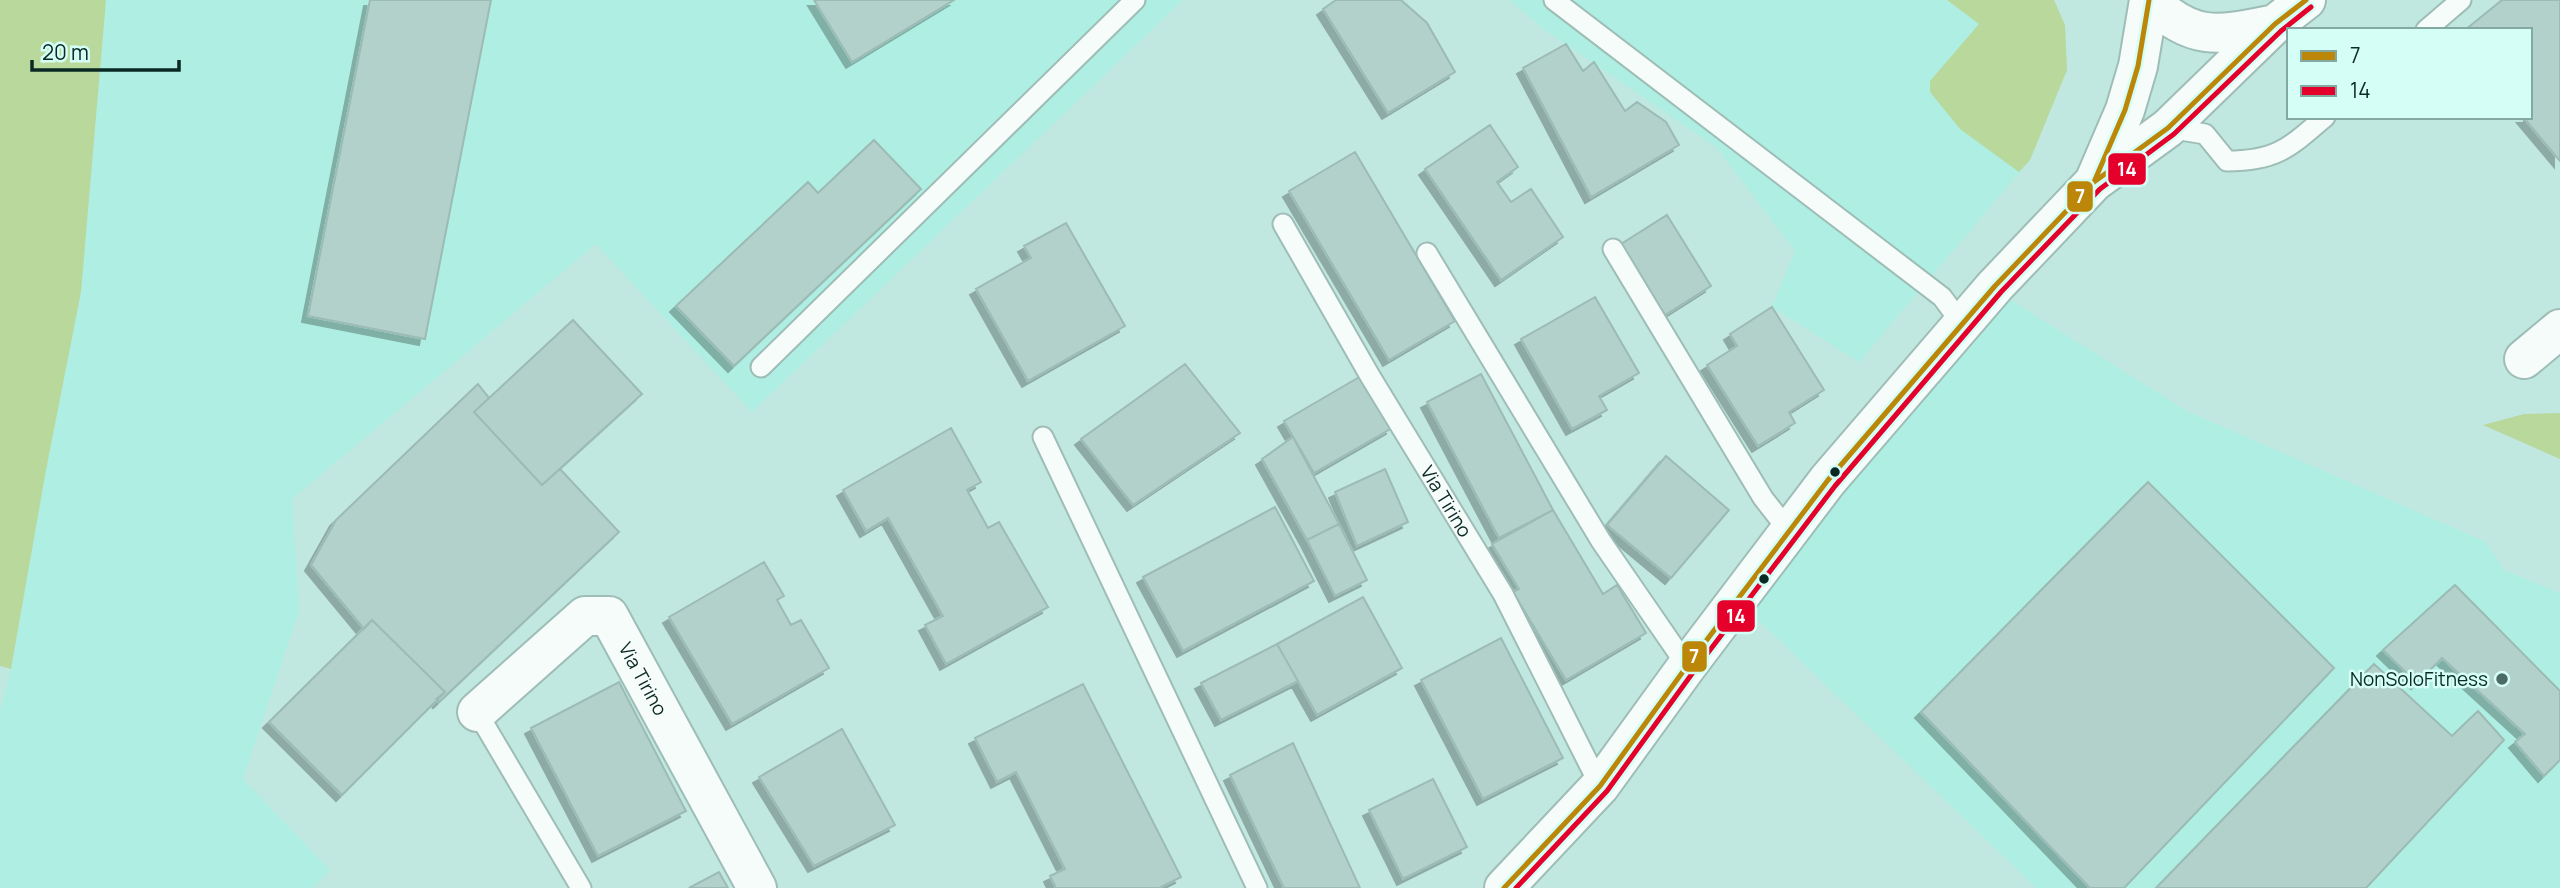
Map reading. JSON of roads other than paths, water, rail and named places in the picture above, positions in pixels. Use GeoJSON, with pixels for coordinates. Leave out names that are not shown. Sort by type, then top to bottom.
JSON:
{"type":"FeatureCollection","features":[{"type":"Feature","properties":{"kind":"street"},"geometry":{"type":"LineString","coordinates":[[2094,182],[2128,99],[2138,66],[2150,0]]}},
{"type":"Feature","properties":{"kind":"street"},"geometry":{"type":"LineString","coordinates":[[2150,0],[2168,18],[2198,32],[2228,33],[2275,24]]}},
{"type":"Feature","properties":{"kind":"street"},"geometry":{"type":"LineString","coordinates":[[1504,888],[1600,786],[1788,530],[1862,439],[1962,324],[2094,182],[2168,128],[2275,24],[2306,0]]}},
{"type":"Feature","properties":{"kind":"street"},"geometry":{"type":"LineString","coordinates":[[2524,359],[2560,328]]}},
{"type":"Feature","properties":{"kind":"street","name":"Via Tirino"},"geometry":{"type":"LineString","coordinates":[[477,712],[585,616],[609,616],[757,888]]}},
{"type":"Feature","properties":{"kind":"lane"},"geometry":{"type":"LineString","coordinates":[[761,368],[1135,0]]}},
{"type":"Feature","properties":{"kind":"lane"},"geometry":{"type":"LineString","coordinates":[[1554,0],[1942,297],[1962,324]]}},
{"type":"Feature","properties":{"kind":"lane"},"geometry":{"type":"LineString","coordinates":[[2428,28],[2461,0]]}},
{"type":"Feature","properties":{"kind":"lane"},"geometry":{"type":"LineString","coordinates":[[2168,128],[2206,134],[2227,161],[2260,159],[2277,154],[2322,119]]}},
{"type":"Feature","properties":{"kind":"lane","name":"Via Tirino"},"geometry":{"type":"LineString","coordinates":[[1283,223],[1370,376],[1503,594],[1600,786]]}},
{"type":"Feature","properties":{"kind":"lane"},"geometry":{"type":"LineString","coordinates":[[1613,249],[1763,498],[1788,530]]}},
{"type":"Feature","properties":{"kind":"lane"},"geometry":{"type":"LineString","coordinates":[[1427,253],[1601,541],[1687,666]]}},
{"type":"Feature","properties":{"kind":"lane"},"geometry":{"type":"LineString","coordinates":[[1043,437],[1257,888]]}},
{"type":"Feature","properties":{"kind":"lane"},"geometry":{"type":"LineString","coordinates":[[477,712],[581,888]]}},
{"type":"Feature","properties":{"kind":"place","name":"NonSoloFitness"},"geometry":{"type":"Point","coordinates":[2502,679]}}]}
